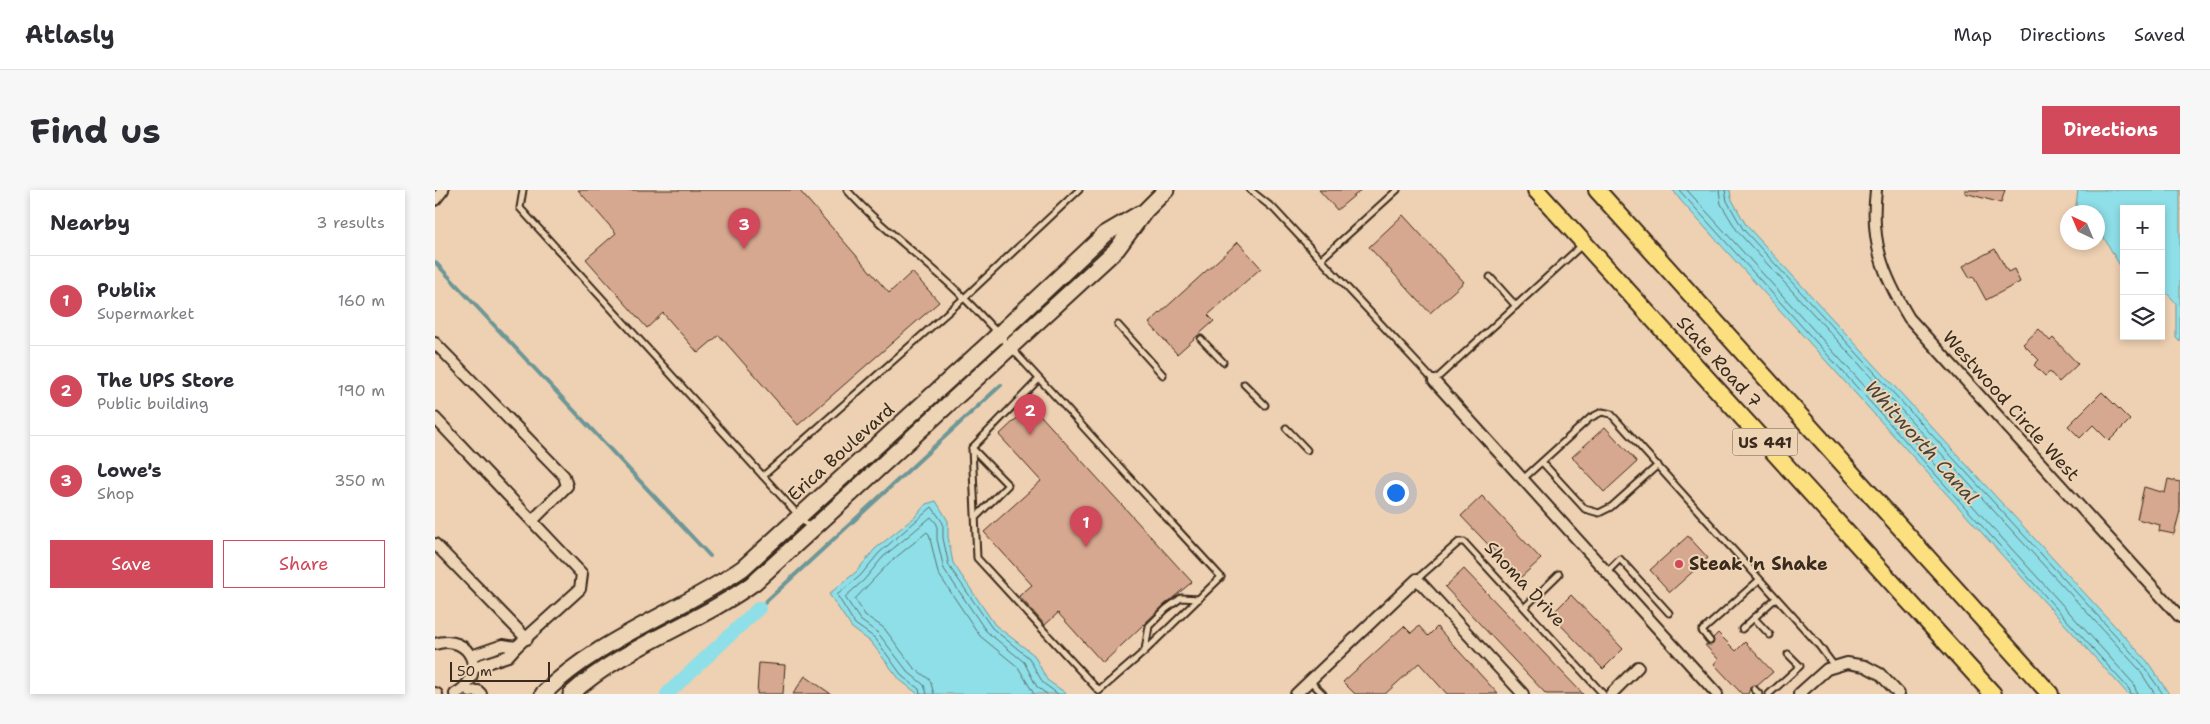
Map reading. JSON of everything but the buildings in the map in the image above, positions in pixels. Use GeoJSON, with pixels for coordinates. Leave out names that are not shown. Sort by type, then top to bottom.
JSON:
{"type":"FeatureCollection","features":[{"type":"Feature","properties":{"kind":"main road","name":"State Road 7"},"geometry":{"type":"LineString","coordinates":[[1536,190],[1993,694]]}},
{"type":"Feature","properties":{"kind":"main road","name":"State Road 7"},"geometry":{"type":"LineString","coordinates":[[1597,190],[2050,694]]}},
{"type":"Feature","properties":{"kind":"street"},"geometry":{"type":"LineString","coordinates":[[435,200],[443,190]]}},
{"type":"Feature","properties":{"kind":"street","name":"Erica Boulevard"},"geometry":{"type":"LineString","coordinates":[[571,694],[607,666],[735,597],[755,582],[1117,250],[1145,211],[1166,190]]}},
{"type":"Feature","properties":{"kind":"street","name":"Westwood Circle West"},"geometry":{"type":"LineString","coordinates":[[1876,190],[1874,220],[1879,256],[1885,274],[1909,318],[2180,617]]}},
{"type":"Feature","properties":{"kind":"street","name":"Erica Boulevard"},"geometry":{"type":"LineString","coordinates":[[543,694],[580,661],[594,652],[720,584],[743,568],[998,335],[1105,234],[1145,211]]}},
{"type":"Feature","properties":{"kind":"street"},"geometry":{"type":"LineString","coordinates":[[435,343],[564,476],[567,486],[533,520]]}},
{"type":"Feature","properties":{"kind":"street"},"geometry":{"type":"LineString","coordinates":[[1434,381],[1717,694]]}},
{"type":"Feature","properties":{"kind":"street"},"geometry":{"type":"LineString","coordinates":[[435,418],[583,574],[580,589],[508,656],[474,667]]}},
{"type":"Feature","properties":{"kind":"street"},"geometry":{"type":"LineString","coordinates":[[435,544],[527,639]]}},
{"type":"Feature","properties":{"kind":"street"},"geometry":{"type":"LineString","coordinates":[[1417,579],[1523,694]]}},
{"type":"Feature","properties":{"kind":"street","name":"Shoma Drive"},"geometry":{"type":"LineString","coordinates":[[1296,694],[1417,579]]}},
{"type":"Feature","properties":{"kind":"street"},"geometry":{"type":"LineString","coordinates":[[435,644],[452,642],[460,645],[471,656],[474,667],[472,692],[455,694]]}},
{"type":"Feature","properties":{"kind":"street"},"geometry":{"type":"LineString","coordinates":[[471,656],[503,645],[516,647]]}},
{"type":"Feature","properties":{"kind":"street"},"geometry":{"type":"LineString","coordinates":[[1799,694],[1827,669],[1847,663],[1865,666],[1880,674],[1899,694]]}},
{"type":"Feature","properties":{"kind":"street"},"geometry":{"type":"LineString","coordinates":[[1611,694],[1638,667]]}},
{"type":"Feature","properties":{"kind":"lane"},"geometry":{"type":"LineString","coordinates":[[523,190],[520,208],[811,529]]}},
{"type":"Feature","properties":{"kind":"lane"},"geometry":{"type":"LineString","coordinates":[[847,190],[866,211],[915,252],[964,298],[1039,379],[1221,577],[1145,651],[1099,691],[977,558],[972,448],[1039,379]]}},
{"type":"Feature","properties":{"kind":"lane"},"geometry":{"type":"LineString","coordinates":[[763,476],[964,298],[1079,190]]}},
{"type":"Feature","properties":{"kind":"lane"},"geometry":{"type":"LineString","coordinates":[[1250,190],[1274,209],[1434,381],[1584,243]]}},
{"type":"Feature","properties":{"kind":"lane"},"geometry":{"type":"LineString","coordinates":[[1321,259],[1397,190]]}},
{"type":"Feature","properties":{"kind":"lane"},"geometry":{"type":"LineString","coordinates":[[1489,277],[1516,306]]}},
{"type":"Feature","properties":{"kind":"lane"},"geometry":{"type":"LineString","coordinates":[[1118,325],[1163,375]]}},
{"type":"Feature","properties":{"kind":"lane"},"geometry":{"type":"LineString","coordinates":[[1201,339],[1223,362]]}},
{"type":"Feature","properties":{"kind":"lane"},"geometry":{"type":"LineString","coordinates":[[1245,384],[1265,405]]}},
{"type":"Feature","properties":{"kind":"lane"},"geometry":{"type":"LineString","coordinates":[[1523,479],[1590,418],[1603,412],[1611,414],[1817,643],[1835,667]]}},
{"type":"Feature","properties":{"kind":"lane"},"geometry":{"type":"LineString","coordinates":[[1286,428],[1307,450]]}},
{"type":"Feature","properties":{"kind":"lane"},"geometry":{"type":"LineString","coordinates":[[972,448],[1008,485],[976,517]]}},
{"type":"Feature","properties":{"kind":"lane"},"geometry":{"type":"LineString","coordinates":[[1542,462],[1585,509],[1599,513],[1611,507],[1658,465]]}},
{"type":"Feature","properties":{"kind":"lane","name":"Shoma Drive"},"geometry":{"type":"LineString","coordinates":[[1417,579],[1459,542],[1464,542],[1603,694]]}},
{"type":"Feature","properties":{"kind":"lane"},"geometry":{"type":"LineString","coordinates":[[1607,572],[1620,559],[1669,613]]}},
{"type":"Feature","properties":{"kind":"lane"},"geometry":{"type":"LineString","coordinates":[[1525,607],[1559,574]]}},
{"type":"Feature","properties":{"kind":"lane"},"geometry":{"type":"LineString","coordinates":[[1710,641],[1702,631],[1759,580]]}},
{"type":"Feature","properties":{"kind":"lane"},"geometry":{"type":"LineString","coordinates":[[1145,651],[1149,626],[1166,609],[1181,598],[1199,600]]}},
{"type":"Feature","properties":{"kind":"lane"},"geometry":{"type":"LineString","coordinates":[[1742,629],[1776,598]]}},
{"type":"Feature","properties":{"kind":"lane"},"geometry":{"type":"LineString","coordinates":[[1754,618],[1771,635]]}},
{"type":"Feature","properties":{"kind":"lane"},"geometry":{"type":"LineString","coordinates":[[1769,694],[1800,666],[1788,654]]}},
{"type":"Feature","properties":{"kind":"lane"},"geometry":{"type":"LineString","coordinates":[[1311,681],[1323,694]]}},
{"type":"Feature","properties":{"kind":"lane"},"geometry":{"type":"LineString","coordinates":[[1754,689],[1759,694]]}},
{"type":"Feature","properties":{"kind":"water","name":"Whitworth Canal"},"geometry":{"type":"Polygon","coordinates":[[[1673,190],[1730,190],[1731,198],[1746,225],[2147,661],[2169,694],[2128,694],[1673,190]]]}},
{"type":"Feature","properties":{"kind":"water"},"geometry":{"type":"Polygon","coordinates":[[[2078,190],[2180,190],[2180,342],[2176,338],[2176,303],[2165,291],[2165,205],[2120,205],[2120,265],[2105,239],[2105,205],[2076,205],[2078,190]]]}},
{"type":"Feature","properties":{"kind":"water"},"geometry":{"type":"Polygon","coordinates":[[[936,501],[948,521],[948,537],[953,563],[995,625],[1034,655],[1047,680],[1067,694],[918,694],[900,680],[871,642],[852,628],[829,594],[856,572],[875,549],[915,517],[926,504],[936,501]]]}},
{"type":"Feature","properties":{"kind":"waterway"},"geometry":{"type":"LineString","coordinates":[[435,262],[710,556]]}},
{"type":"Feature","properties":{"kind":"waterway"},"geometry":{"type":"LineString","coordinates":[[759,608],[1001,385]]}},
{"type":"Feature","properties":{"kind":"waterway"},"geometry":{"type":"LineString","coordinates":[[667,694],[759,608]]}},
{"type":"Feature","properties":{"kind":"place","name":"Lowe's"},"geometry":{"type":"Point","coordinates":[744,249]}},
{"type":"Feature","properties":{"kind":"place","name":"The UPS Store"},"geometry":{"type":"Point","coordinates":[1030,435]}},
{"type":"Feature","properties":{"kind":"place","name":"Publix"},"geometry":{"type":"Point","coordinates":[1086,547]}},
{"type":"Feature","properties":{"kind":"place","name":"Steak 'n Shake"},"geometry":{"type":"Point","coordinates":[1679,564]}}]}
